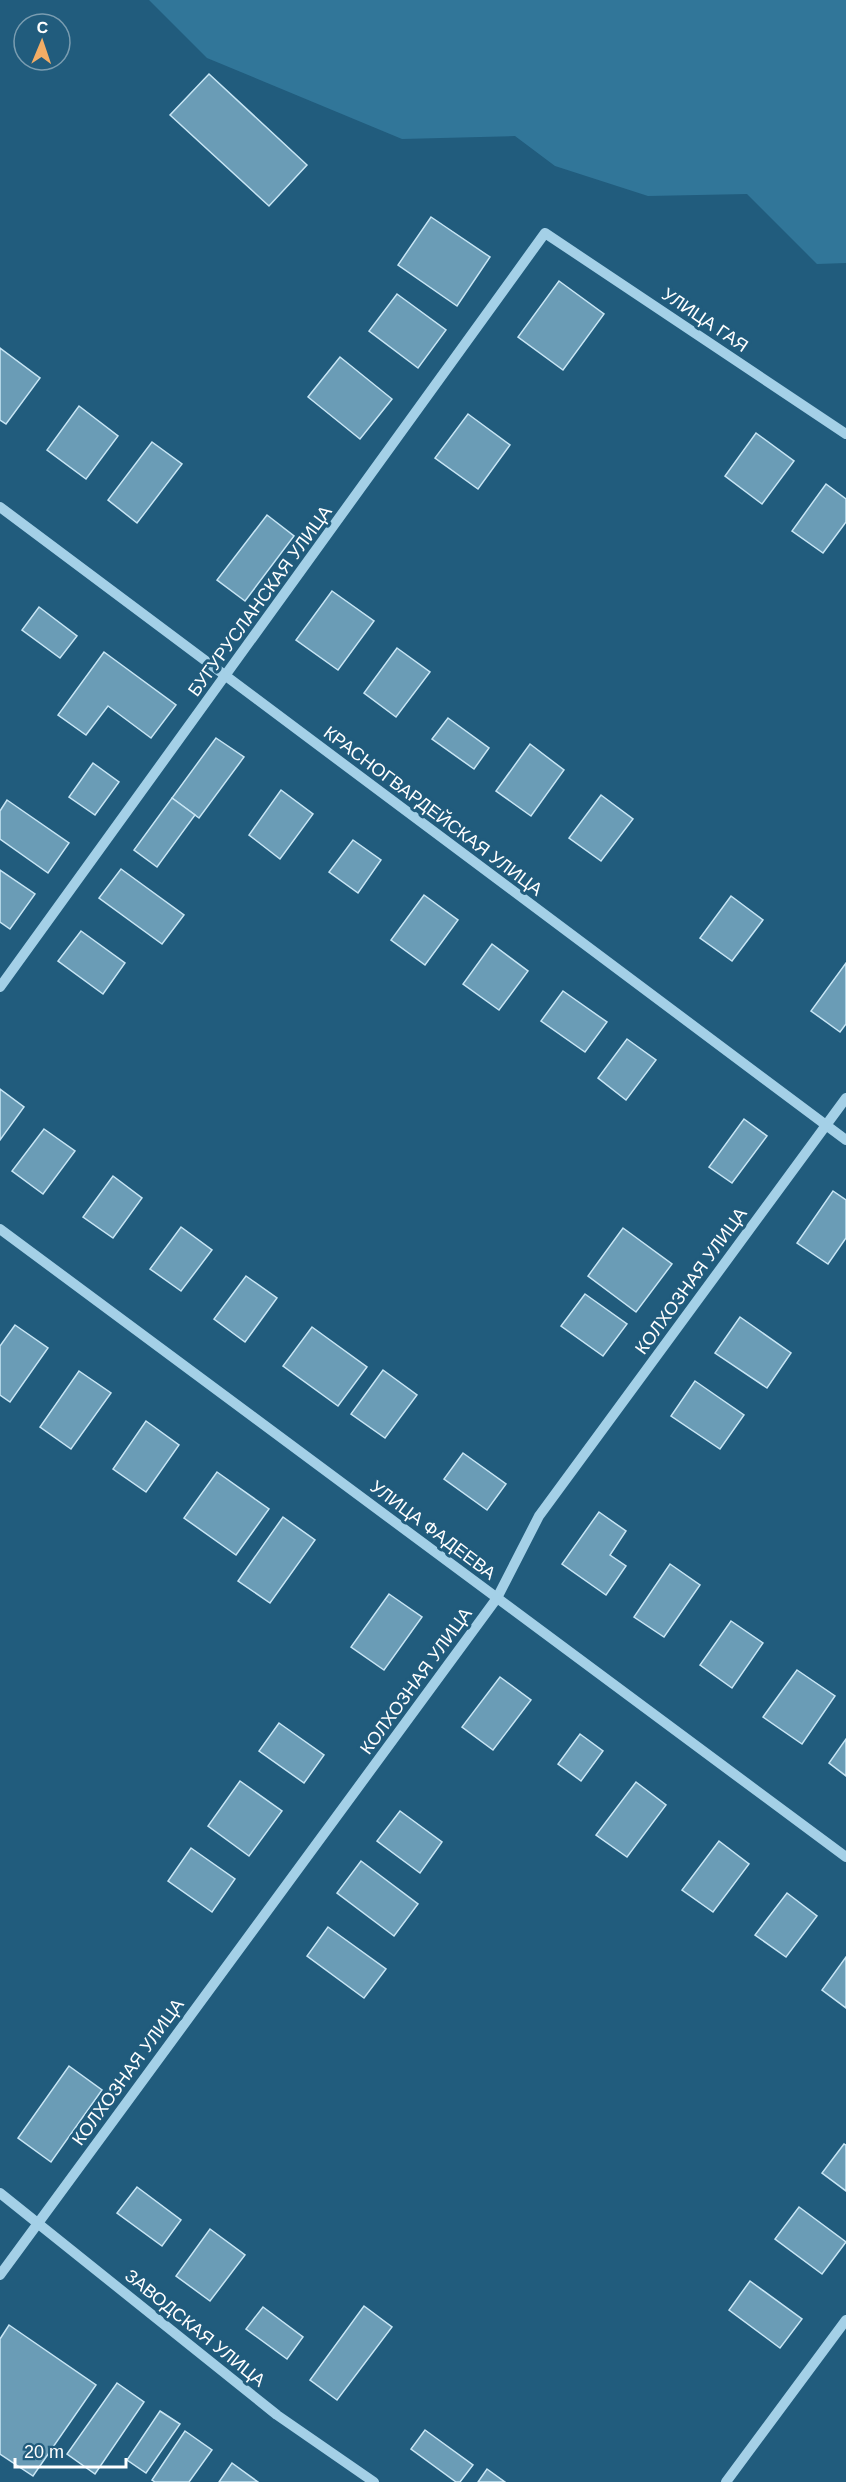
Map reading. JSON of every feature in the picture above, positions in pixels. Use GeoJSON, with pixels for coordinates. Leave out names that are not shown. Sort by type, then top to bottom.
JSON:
{"type":"FeatureCollection","features":[{"type":"Feature","properties":{"kind":"street","name":"УЛИЦА ГАЯ"},"geometry":{"type":"LineString","coordinates":[[545,233],[846,434]]}},
{"type":"Feature","properties":{"kind":"street","name":"БУГУРУСЛАНСКАЯ УЛИЦА"},"geometry":{"type":"LineString","coordinates":[[0,987],[545,233]]}},
{"type":"Feature","properties":{"kind":"street","name":"КРАСНОГВАРДЕЙСКАЯ УЛИЦА"},"geometry":{"type":"LineString","coordinates":[[0,507],[846,1140]]}},
{"type":"Feature","properties":{"kind":"street","name":"КОЛХОЗНАЯ УЛИЦА"},"geometry":{"type":"LineString","coordinates":[[0,2275],[497,1598],[539,1516],[846,1098]]}},
{"type":"Feature","properties":{"kind":"street","name":"УЛИЦА ФАДЕЕВА"},"geometry":{"type":"LineString","coordinates":[[0,1229],[846,1857]]}},
{"type":"Feature","properties":{"kind":"street","name":"ЗАВОДСКАЯ УЛИЦА"},"geometry":{"type":"LineString","coordinates":[[0,2193],[277,2415],[374,2482]]}},
{"type":"Feature","properties":{"kind":"street"},"geometry":{"type":"LineString","coordinates":[[726,2482],[846,2320]]}},
{"type":"Feature","properties":{"kind":"shaded area"},"geometry":{"type":"Polygon","coordinates":[[[149,0],[846,0],[846,263],[817,264],[747,194],[648,196],[555,166],[515,136],[402,139],[207,58],[149,0]]]}},
{"type":"Feature","properties":{"kind":"building"},"geometry":{"type":"Polygon","coordinates":[[[209,74],[307,165],[269,206],[170,115],[209,74]]]}},
{"type":"Feature","properties":{"kind":"building"},"geometry":{"type":"Polygon","coordinates":[[[431,217],[490,257],[457,306],[398,265],[431,217]]]}},
{"type":"Feature","properties":{"kind":"building"},"geometry":{"type":"Polygon","coordinates":[[[559,281],[604,314],[563,370],[518,337],[559,281]]]}},
{"type":"Feature","properties":{"kind":"building"},"geometry":{"type":"Polygon","coordinates":[[[397,294],[446,330],[418,368],[369,331],[397,294]]]}},
{"type":"Feature","properties":{"kind":"building"},"geometry":{"type":"Polygon","coordinates":[[[0,348],[40,378],[6,424],[0,420],[0,348]]]}},
{"type":"Feature","properties":{"kind":"building"},"geometry":{"type":"Polygon","coordinates":[[[340,357],[392,399],[360,439],[308,397],[340,357]]]}},
{"type":"Feature","properties":{"kind":"building"},"geometry":{"type":"Polygon","coordinates":[[[79,406],[118,436],[86,479],[47,450],[79,406]]]}},
{"type":"Feature","properties":{"kind":"building"},"geometry":{"type":"Polygon","coordinates":[[[468,414],[510,445],[478,489],[435,458],[468,414]]]}},
{"type":"Feature","properties":{"kind":"building"},"geometry":{"type":"Polygon","coordinates":[[[756,433],[794,461],[762,504],[725,476],[756,433]]]}},
{"type":"Feature","properties":{"kind":"building"},"geometry":{"type":"Polygon","coordinates":[[[152,442],[182,464],[137,523],[108,500],[152,442]]]}},
{"type":"Feature","properties":{"kind":"building"},"geometry":{"type":"Polygon","coordinates":[[[826,484],[846,499],[846,522],[823,553],[792,531],[826,484]]]}},
{"type":"Feature","properties":{"kind":"building"},"geometry":{"type":"Polygon","coordinates":[[[267,515],[294,536],[245,601],[217,580],[267,515]]]}},
{"type":"Feature","properties":{"kind":"building"},"geometry":{"type":"Polygon","coordinates":[[[332,591],[374,621],[338,670],[296,640],[332,591]]]}},
{"type":"Feature","properties":{"kind":"building"},"geometry":{"type":"Polygon","coordinates":[[[39,607],[77,636],[60,658],[22,630],[39,607]]]}},
{"type":"Feature","properties":{"kind":"building"},"geometry":{"type":"Polygon","coordinates":[[[397,648],[430,672],[396,717],[364,693],[397,648]]]}},
{"type":"Feature","properties":{"kind":"building"},"geometry":{"type":"Polygon","coordinates":[[[104,652],[176,705],[151,738],[108,706],[86,735],[58,715],[104,652]]]}},
{"type":"Feature","properties":{"kind":"building"},"geometry":{"type":"Polygon","coordinates":[[[448,718],[489,748],[474,769],[432,739],[448,718]]]}},
{"type":"Feature","properties":{"kind":"building"},"geometry":{"type":"Polygon","coordinates":[[[216,738],[244,757],[199,818],[172,798],[216,738]]]}},
{"type":"Feature","properties":{"kind":"building"},"geometry":{"type":"Polygon","coordinates":[[[530,744],[564,770],[531,816],[496,791],[530,744]]]}},
{"type":"Feature","properties":{"kind":"building"},"geometry":{"type":"Polygon","coordinates":[[[93,763],[119,782],[95,815],[69,797],[93,763]]]}},
{"type":"Feature","properties":{"kind":"building"},"geometry":{"type":"Polygon","coordinates":[[[281,790],[313,814],[280,859],[249,835],[281,790]]]}},
{"type":"Feature","properties":{"kind":"building"},"geometry":{"type":"Polygon","coordinates":[[[601,795],[633,819],[601,861],[569,838],[601,795]]]}},
{"type":"Feature","properties":{"kind":"building"},"geometry":{"type":"Polygon","coordinates":[[[172,798],[195,815],[157,867],[134,850],[172,798]]]}},
{"type":"Feature","properties":{"kind":"building"},"geometry":{"type":"Polygon","coordinates":[[[7,800],[69,843],[48,873],[0,839],[0,811],[7,800]]]}},
{"type":"Feature","properties":{"kind":"building"},"geometry":{"type":"Polygon","coordinates":[[[353,840],[381,860],[358,893],[329,872],[353,840]]]}},
{"type":"Feature","properties":{"kind":"building"},"geometry":{"type":"Polygon","coordinates":[[[121,869],[184,915],[162,944],[99,898],[121,869]]]}},
{"type":"Feature","properties":{"kind":"building"},"geometry":{"type":"Polygon","coordinates":[[[0,870],[35,894],[10,929],[0,922],[0,870]]]}},
{"type":"Feature","properties":{"kind":"building"},"geometry":{"type":"Polygon","coordinates":[[[424,895],[458,920],[425,965],[391,940],[424,895]]]}},
{"type":"Feature","properties":{"kind":"building"},"geometry":{"type":"Polygon","coordinates":[[[731,896],[763,920],[732,961],[700,938],[731,896]]]}},
{"type":"Feature","properties":{"kind":"building"},"geometry":{"type":"Polygon","coordinates":[[[81,931],[125,963],[103,994],[58,961],[81,931]]]}},
{"type":"Feature","properties":{"kind":"building"},"geometry":{"type":"Polygon","coordinates":[[[492,944],[528,971],[499,1010],[463,984],[492,944]]]}},
{"type":"Feature","properties":{"kind":"building"},"geometry":{"type":"Polygon","coordinates":[[[846,963],[846,1024],[840,1032],[811,1011],[846,963]]]}},
{"type":"Feature","properties":{"kind":"building"},"geometry":{"type":"Polygon","coordinates":[[[563,991],[607,1022],[585,1052],[541,1021],[563,991]]]}},
{"type":"Feature","properties":{"kind":"building"},"geometry":{"type":"Polygon","coordinates":[[[627,1039],[656,1060],[626,1100],[598,1078],[627,1039]]]}},
{"type":"Feature","properties":{"kind":"building"},"geometry":{"type":"Polygon","coordinates":[[[0,1089],[24,1107],[0,1140],[0,1089]]]}},
{"type":"Feature","properties":{"kind":"building"},"geometry":{"type":"Polygon","coordinates":[[[744,1119],[767,1136],[732,1183],[709,1167],[744,1119]]]}},
{"type":"Feature","properties":{"kind":"building"},"geometry":{"type":"Polygon","coordinates":[[[44,1129],[75,1151],[43,1194],[12,1171],[44,1129]]]}},
{"type":"Feature","properties":{"kind":"building"},"geometry":{"type":"Polygon","coordinates":[[[113,1176],[142,1198],[113,1238],[83,1217],[113,1176]]]}},
{"type":"Feature","properties":{"kind":"building"},"geometry":{"type":"Polygon","coordinates":[[[833,1191],[846,1200],[846,1238],[828,1264],[797,1243],[833,1191]]]}},
{"type":"Feature","properties":{"kind":"building"},"geometry":{"type":"Polygon","coordinates":[[[181,1227],[212,1250],[181,1291],[150,1269],[181,1227]]]}},
{"type":"Feature","properties":{"kind":"building"},"geometry":{"type":"Polygon","coordinates":[[[623,1228],[672,1264],[636,1312],[588,1276],[623,1228]]]}},
{"type":"Feature","properties":{"kind":"building"},"geometry":{"type":"Polygon","coordinates":[[[246,1276],[277,1298],[245,1342],[214,1319],[246,1276]]]}},
{"type":"Feature","properties":{"kind":"building"},"geometry":{"type":"Polygon","coordinates":[[[585,1294],[627,1324],[603,1356],[561,1326],[585,1294]]]}},
{"type":"Feature","properties":{"kind":"building"},"geometry":{"type":"Polygon","coordinates":[[[740,1317],[791,1353],[767,1388],[715,1353],[740,1317]]]}},
{"type":"Feature","properties":{"kind":"building"},"geometry":{"type":"Polygon","coordinates":[[[15,1325],[48,1348],[10,1402],[0,1395],[0,1346],[15,1325]]]}},
{"type":"Feature","properties":{"kind":"building"},"geometry":{"type":"Polygon","coordinates":[[[312,1327],[367,1367],[338,1406],[283,1366],[312,1327]]]}},
{"type":"Feature","properties":{"kind":"building"},"geometry":{"type":"Polygon","coordinates":[[[383,1370],[417,1395],[385,1438],[351,1414],[383,1370]]]}},
{"type":"Feature","properties":{"kind":"building"},"geometry":{"type":"Polygon","coordinates":[[[79,1371],[111,1393],[71,1449],[40,1427],[79,1371]]]}},
{"type":"Feature","properties":{"kind":"building"},"geometry":{"type":"Polygon","coordinates":[[[695,1381],[744,1415],[720,1449],[671,1416],[695,1381]]]}},
{"type":"Feature","properties":{"kind":"building"},"geometry":{"type":"Polygon","coordinates":[[[146,1421],[179,1445],[146,1492],[113,1469],[146,1421]]]}},
{"type":"Feature","properties":{"kind":"building"},"geometry":{"type":"Polygon","coordinates":[[[463,1453],[506,1484],[487,1510],[444,1479],[463,1453]]]}},
{"type":"Feature","properties":{"kind":"building"},"geometry":{"type":"Polygon","coordinates":[[[217,1472],[269,1509],[236,1555],[184,1518],[217,1472]]]}},
{"type":"Feature","properties":{"kind":"building"},"geometry":{"type":"Polygon","coordinates":[[[599,1512],[626,1531],[610,1555],[626,1566],[606,1595],[562,1564],[599,1512]]]}},
{"type":"Feature","properties":{"kind":"building"},"geometry":{"type":"Polygon","coordinates":[[[283,1517],[315,1540],[270,1603],[238,1581],[283,1517]]]}},
{"type":"Feature","properties":{"kind":"building"},"geometry":{"type":"Polygon","coordinates":[[[670,1564],[700,1585],[664,1637],[634,1617],[670,1564]]]}},
{"type":"Feature","properties":{"kind":"building"},"geometry":{"type":"Polygon","coordinates":[[[389,1594],[422,1617],[384,1670],[351,1647],[389,1594]]]}},
{"type":"Feature","properties":{"kind":"building"},"geometry":{"type":"Polygon","coordinates":[[[731,1621],[763,1643],[732,1688],[700,1665],[731,1621]]]}},
{"type":"Feature","properties":{"kind":"building"},"geometry":{"type":"Polygon","coordinates":[[[797,1670],[835,1696],[802,1744],[763,1717],[797,1670]]]}},
{"type":"Feature","properties":{"kind":"building"},"geometry":{"type":"Polygon","coordinates":[[[500,1677],[531,1700],[493,1750],[462,1727],[500,1677]]]}},
{"type":"Feature","properties":{"kind":"building"},"geometry":{"type":"Polygon","coordinates":[[[279,1723],[324,1755],[304,1783],[259,1751],[279,1723]]]}},
{"type":"Feature","properties":{"kind":"building"},"geometry":{"type":"Polygon","coordinates":[[[580,1734],[603,1751],[581,1781],[558,1764],[580,1734]]]}},
{"type":"Feature","properties":{"kind":"building"},"geometry":{"type":"Polygon","coordinates":[[[846,1739],[846,1776],[829,1763],[846,1739]]]}},
{"type":"Feature","properties":{"kind":"building"},"geometry":{"type":"Polygon","coordinates":[[[240,1781],[282,1811],[249,1856],[208,1826],[240,1781]]]}},
{"type":"Feature","properties":{"kind":"building"},"geometry":{"type":"Polygon","coordinates":[[[636,1782],[666,1805],[627,1857],[596,1835],[636,1782]]]}},
{"type":"Feature","properties":{"kind":"building"},"geometry":{"type":"Polygon","coordinates":[[[400,1811],[442,1842],[420,1873],[377,1841],[400,1811]]]}},
{"type":"Feature","properties":{"kind":"building"},"geometry":{"type":"Polygon","coordinates":[[[719,1841],[749,1864],[713,1912],[682,1890],[719,1841]]]}},
{"type":"Feature","properties":{"kind":"building"},"geometry":{"type":"Polygon","coordinates":[[[191,1848],[235,1879],[212,1912],[168,1881],[191,1848]]]}},
{"type":"Feature","properties":{"kind":"building"},"geometry":{"type":"Polygon","coordinates":[[[361,1861],[418,1904],[394,1936],[337,1893],[361,1861]]]}},
{"type":"Feature","properties":{"kind":"building"},"geometry":{"type":"Polygon","coordinates":[[[787,1893],[817,1916],[786,1957],[755,1935],[787,1893]]]}},
{"type":"Feature","properties":{"kind":"building"},"geometry":{"type":"Polygon","coordinates":[[[328,1927],[386,1969],[364,1998],[307,1956],[328,1927]]]}},
{"type":"Feature","properties":{"kind":"building"},"geometry":{"type":"Polygon","coordinates":[[[846,1957],[846,2008],[822,1990],[846,1957]]]}},
{"type":"Feature","properties":{"kind":"building"},"geometry":{"type":"Polygon","coordinates":[[[69,2066],[102,2090],[51,2162],[18,2138],[69,2066]]]}},
{"type":"Feature","properties":{"kind":"building"},"geometry":{"type":"Polygon","coordinates":[[[844,2144],[846,2145],[846,2191],[822,2173],[844,2144]]]}},
{"type":"Feature","properties":{"kind":"building"},"geometry":{"type":"Polygon","coordinates":[[[137,2187],[181,2220],[162,2246],[117,2213],[137,2187]]]}},
{"type":"Feature","properties":{"kind":"building"},"geometry":{"type":"Polygon","coordinates":[[[799,2207],[846,2242],[822,2274],[775,2239],[799,2207]]]}},
{"type":"Feature","properties":{"kind":"building"},"geometry":{"type":"Polygon","coordinates":[[[210,2229],[245,2255],[210,2301],[176,2276],[210,2229]]]}},
{"type":"Feature","properties":{"kind":"building"},"geometry":{"type":"Polygon","coordinates":[[[750,2281],[802,2319],[780,2348],[729,2310],[750,2281]]]}},
{"type":"Feature","properties":{"kind":"building"},"geometry":{"type":"Polygon","coordinates":[[[364,2306],[392,2327],[337,2400],[310,2380],[364,2306]]]}},
{"type":"Feature","properties":{"kind":"building"},"geometry":{"type":"Polygon","coordinates":[[[263,2307],[303,2337],[287,2359],[246,2329],[263,2307]]]}},
{"type":"Feature","properties":{"kind":"building"},"geometry":{"type":"Polygon","coordinates":[[[9,2325],[96,2385],[33,2476],[0,2454],[0,2339],[9,2325]]]}},
{"type":"Feature","properties":{"kind":"building"},"geometry":{"type":"Polygon","coordinates":[[[117,2383],[144,2402],[95,2474],[67,2454],[117,2383]]]}},
{"type":"Feature","properties":{"kind":"building"},"geometry":{"type":"Polygon","coordinates":[[[160,2411],[180,2424],[146,2473],[127,2460],[160,2411]]]}},
{"type":"Feature","properties":{"kind":"building"},"geometry":{"type":"Polygon","coordinates":[[[425,2430],[473,2465],[460,2482],[456,2482],[411,2449],[425,2430]]]}},
{"type":"Feature","properties":{"kind":"building"},"geometry":{"type":"Polygon","coordinates":[[[185,2431],[212,2450],[189,2482],[155,2482],[152,2480],[185,2431]]]}},
{"type":"Feature","properties":{"kind":"building"},"geometry":{"type":"Polygon","coordinates":[[[232,2463],[258,2482],[219,2482],[232,2463]]]}},
{"type":"Feature","properties":{"kind":"building"},"geometry":{"type":"Polygon","coordinates":[[[487,2469],[505,2482],[478,2482],[487,2469]]]}}]}
